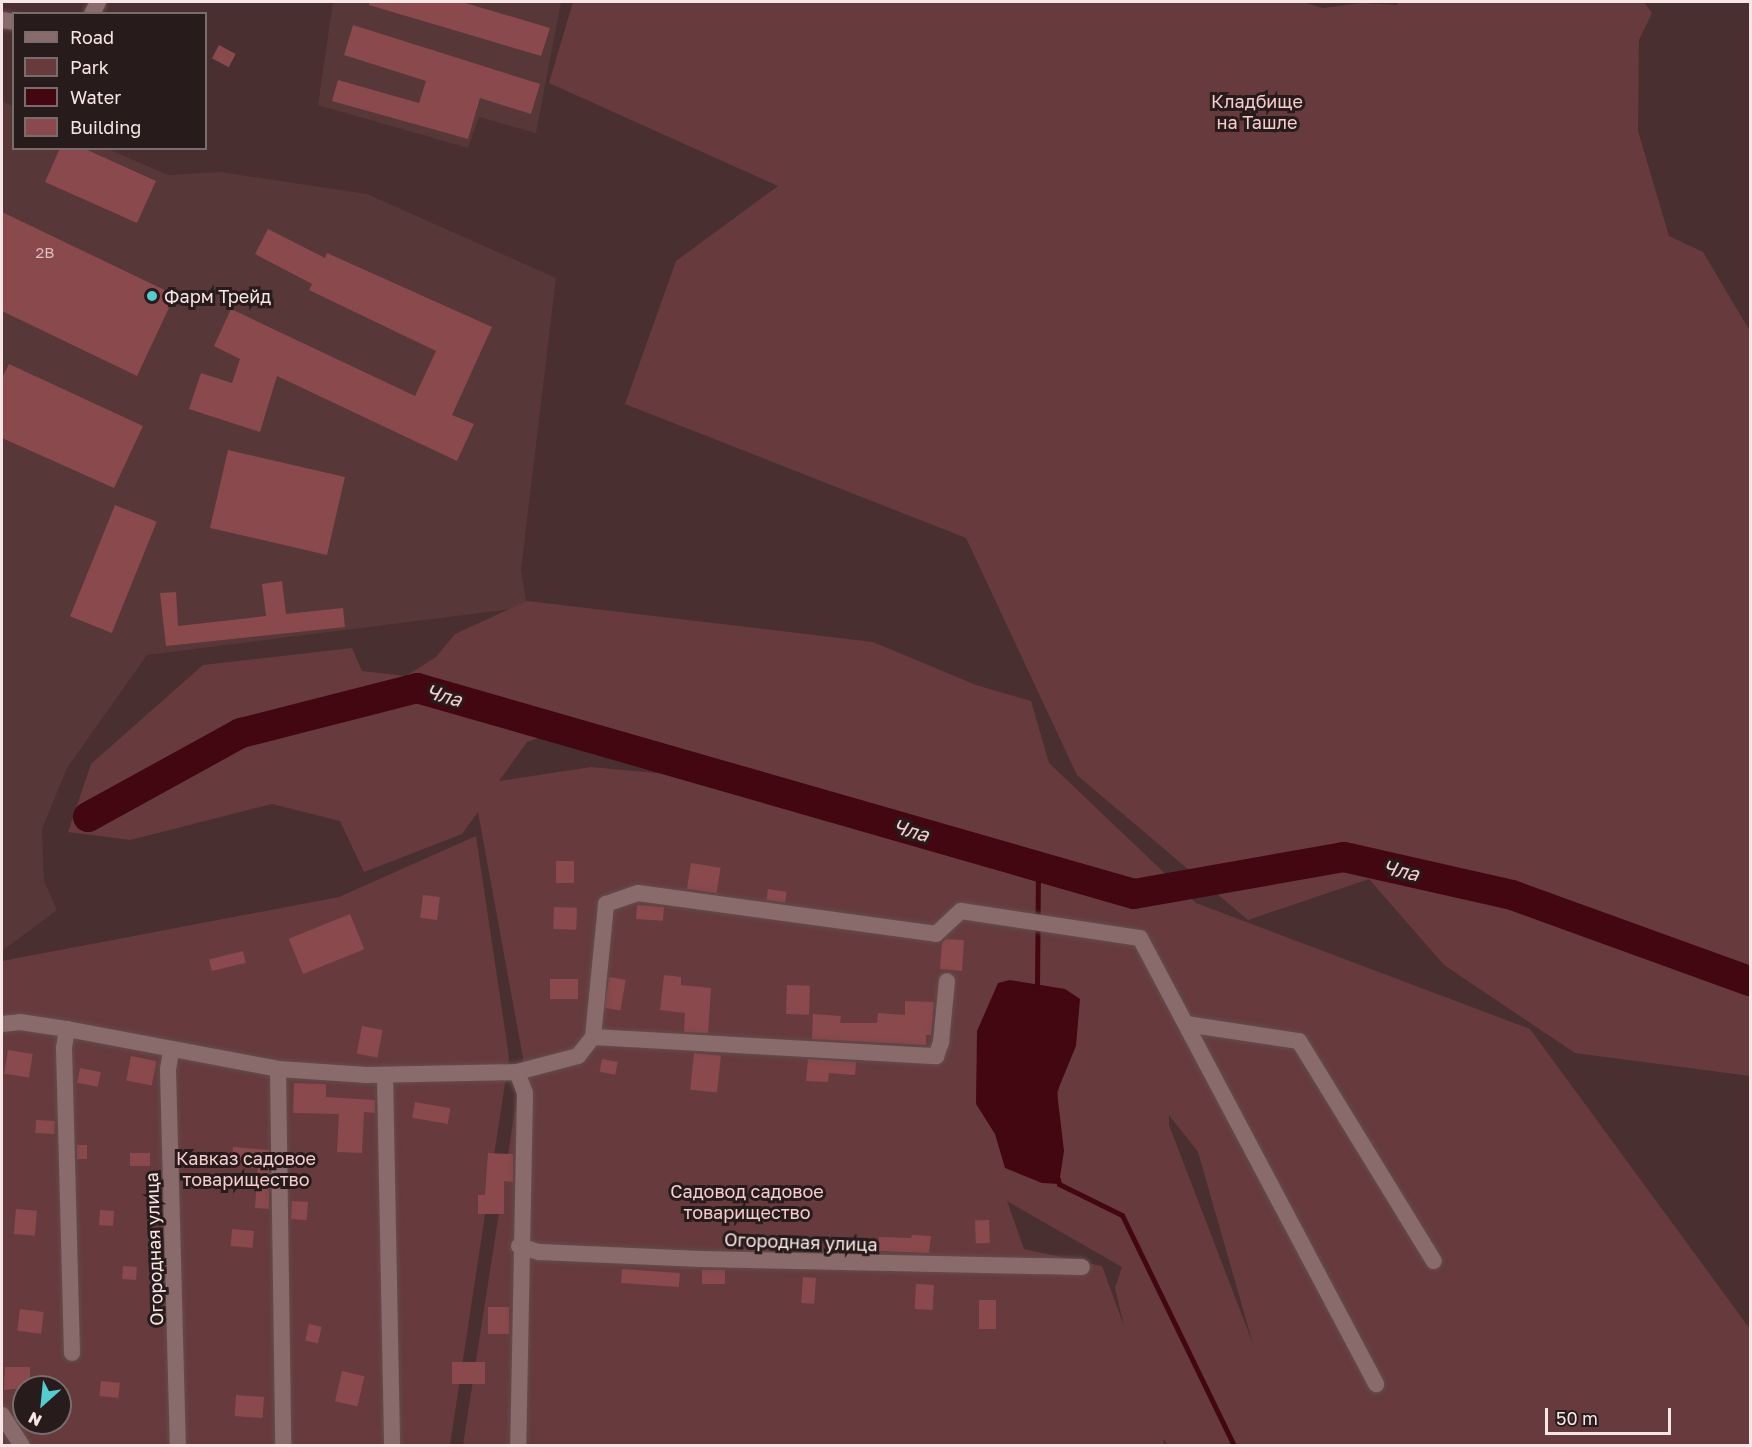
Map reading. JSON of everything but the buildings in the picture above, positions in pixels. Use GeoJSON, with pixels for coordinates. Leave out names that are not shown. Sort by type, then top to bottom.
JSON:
{"type":"FeatureCollection","features":[{"type":"Feature","properties":{"kind":"street"},"geometry":{"type":"LineString","coordinates":[[2,1024],[20,1022],[67,1029],[171,1051],[278,1069],[385,1075],[516,1072],[578,1056],[593,1037],[606,904],[638,893],[936,934],[961,912],[1140,938],[1376,1384]]}},
{"type":"Feature","properties":{"kind":"street"},"geometry":{"type":"LineString","coordinates":[[593,1037],[936,1056],[941,1042],[947,981]]}},
{"type":"Feature","properties":{"kind":"street"},"geometry":{"type":"LineString","coordinates":[[1186,1024],[1299,1041],[1434,1261]]}},
{"type":"Feature","properties":{"kind":"street"},"geometry":{"type":"LineString","coordinates":[[67,1029],[64,1048],[72,1353]]}},
{"type":"Feature","properties":{"kind":"street","name":"Огородная улица"},"geometry":{"type":"LineString","coordinates":[[171,1051],[168,1070],[178,1446]]}},
{"type":"Feature","properties":{"kind":"street"},"geometry":{"type":"LineString","coordinates":[[278,1069],[284,1446]]}},
{"type":"Feature","properties":{"kind":"street"},"geometry":{"type":"LineString","coordinates":[[516,1072],[525,1094],[519,1246],[518,1446]]}},
{"type":"Feature","properties":{"kind":"street"},"geometry":{"type":"LineString","coordinates":[[385,1075],[392,1446]]}},
{"type":"Feature","properties":{"kind":"street","name":"Огородная улица"},"geometry":{"type":"LineString","coordinates":[[519,1246],[538,1252],[713,1259],[1082,1267]]}},
{"type":"Feature","properties":{"kind":"street"},"geometry":{"type":"LineString","coordinates":[[2,1415],[22,1446]]}},
{"type":"Feature","properties":{"kind":"shaded area"},"geometry":{"type":"Polygon","coordinates":[[[333,2],[561,2],[536,133],[479,117],[468,148],[318,105],[333,2]]]}},
{"type":"Feature","properties":{"kind":"shaded area"},"geometry":{"type":"Polygon","coordinates":[[[2,101],[12,106],[12,150],[110,150],[168,175],[220,172],[367,194],[556,278],[521,570],[527,607],[147,655],[67,768],[42,829],[44,881],[57,910],[2,951],[2,101]]]}},
{"type":"Feature","properties":{"kind":"green space","name":"Кладбище на Ташле"},"geometry":{"type":"Polygon","coordinates":[[[573,2],[1303,2],[1323,8],[1362,3],[1397,5],[1399,2],[1644,2],[1652,13],[1639,40],[1638,131],[1669,236],[1703,252],[1750,331],[1750,1076],[1575,1053],[1444,965],[1369,879],[1248,920],[1077,775],[966,538],[625,404],[676,261],[778,186],[549,83],[573,2]]]}},
{"type":"Feature","properties":{"kind":"green space","name":"Садовод садовое товарищество"},"geometry":{"type":"Polygon","coordinates":[[[527,601],[873,642],[976,685],[1031,701],[1049,763],[1196,903],[1530,1029],[1750,1329],[1750,1445],[1169,1446],[1163,1439],[1164,1445],[463,1445],[523,1058],[478,812],[462,834],[364,872],[340,821],[272,804],[130,840],[68,832],[91,764],[203,665],[352,648],[362,671],[406,676],[436,657],[455,634],[527,601]],[[558,731],[527,742],[499,781],[591,767],[676,775],[573,747],[558,731]],[[1060,1082],[995,1101],[1055,1117],[1060,1082]],[[1169,1115],[1169,1125],[1253,1344],[1198,1152],[1169,1115]],[[1007,1201],[1024,1249],[1102,1266],[1124,1326],[1115,1288],[1122,1267],[1007,1201]]]}},
{"type":"Feature","properties":{"kind":"green space","name":"Кавказ садовое товарищество"},"geometry":{"type":"Polygon","coordinates":[[[476,836],[509,1057],[450,1445],[2,1446],[2,961],[339,897],[476,836]]]}},
{"type":"Feature","properties":{"kind":"water"},"geometry":{"type":"Polygon","coordinates":[[[1010,980],[1065,989],[1080,999],[1076,1046],[1057,1092],[1064,1151],[1059,1184],[1042,1183],[1005,1168],[995,1134],[976,1104],[977,1031],[998,983],[1010,980]]]}},
{"type":"Feature","properties":{"kind":"waterway","name":"Чла"},"geometry":{"type":"LineString","coordinates":[[88,817],[241,733],[417,688],[1134,894],[1344,857],[1512,895],[1750,981]]}},
{"type":"Feature","properties":{"kind":"waterway"},"geometry":{"type":"LineString","coordinates":[[1034,987],[1037,984],[1038,866]]}},
{"type":"Feature","properties":{"kind":"waterway"},"geometry":{"type":"LineString","coordinates":[[1058,1179],[1059,1184],[1122,1215],[1234,1446]]}},
{"type":"Feature","properties":{"kind":"place","name":"Фарм Трейд"},"geometry":{"type":"Point","coordinates":[152,296]}}]}
